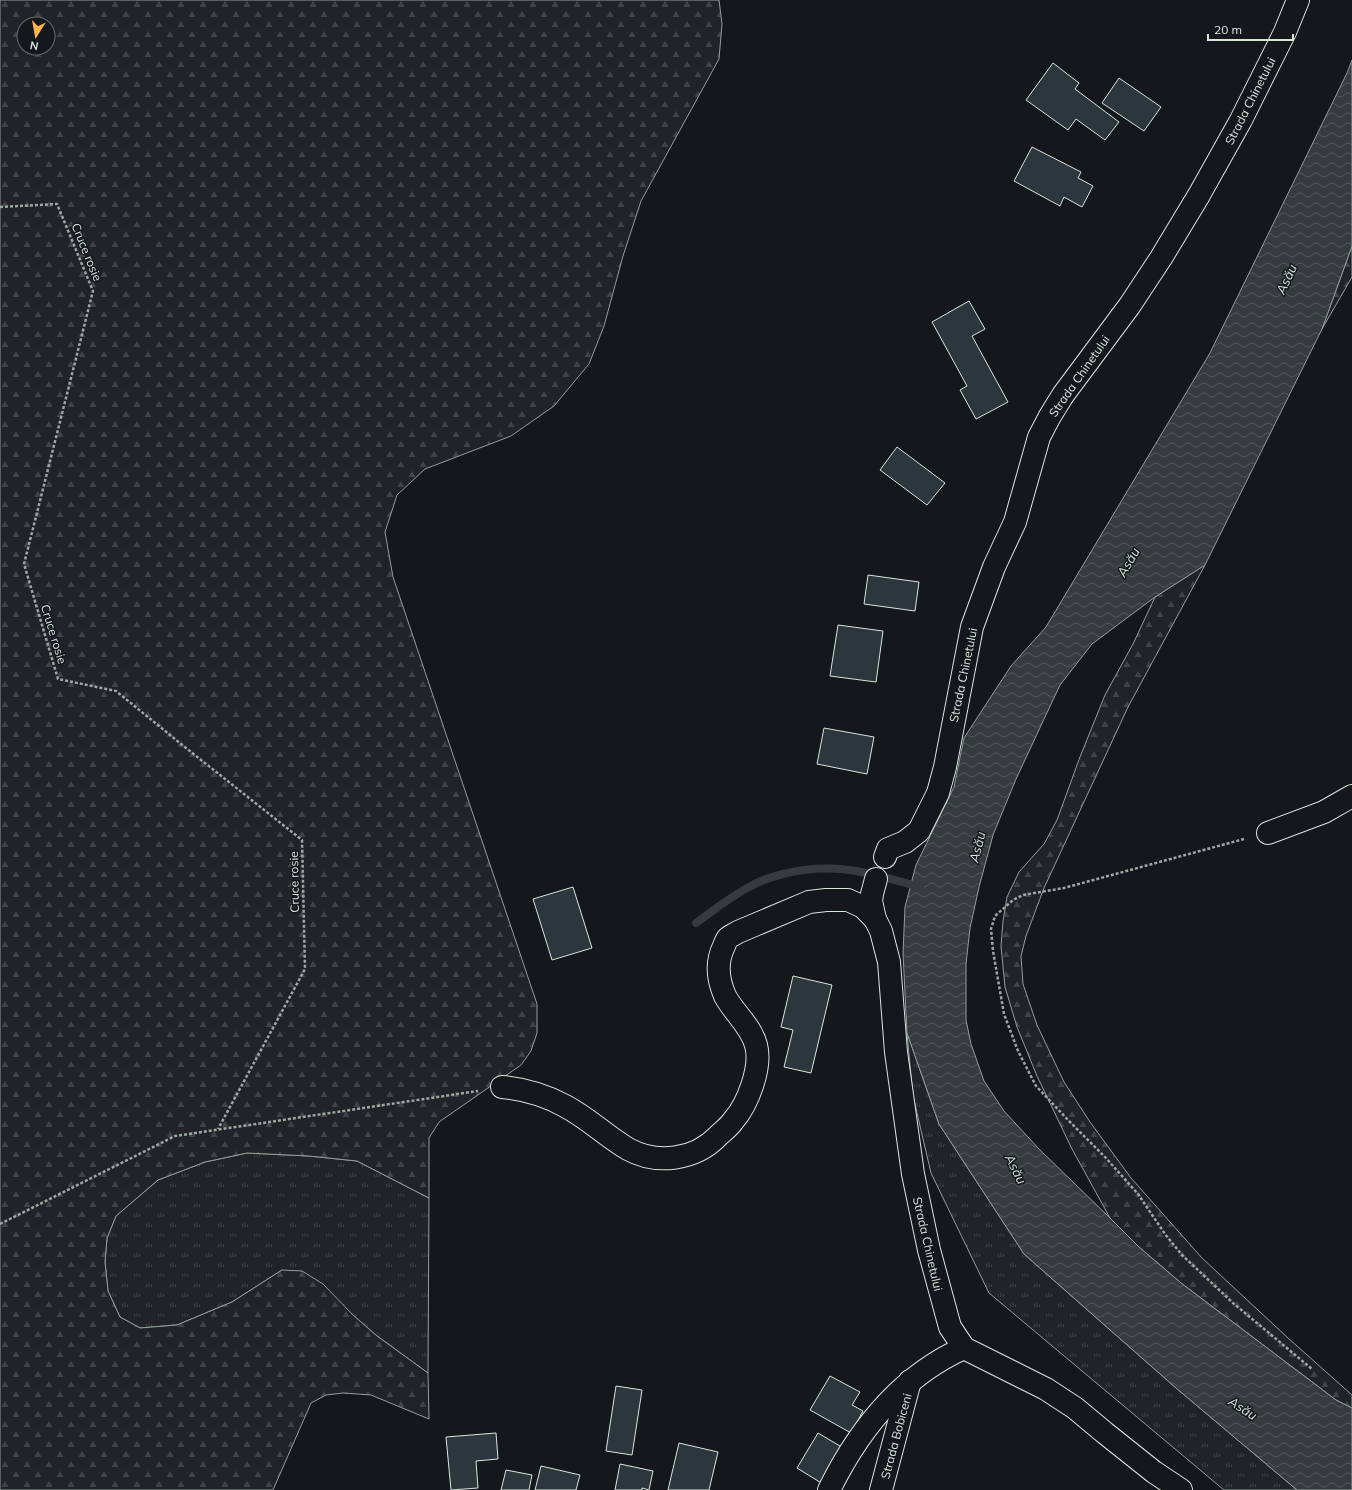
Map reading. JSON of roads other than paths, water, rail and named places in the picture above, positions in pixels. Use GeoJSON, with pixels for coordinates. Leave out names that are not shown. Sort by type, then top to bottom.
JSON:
{"type":"FeatureCollection","features":[{"type":"Feature","properties":{"kind":"street","name":"Strada Chinetului"},"geometry":{"type":"LineString","coordinates":[[885,857],[888,849],[905,842],[919,831],[938,793],[972,627],[994,567],[1015,522],[1039,437],[1060,400],[1130,305],[1161,258],[1199,195],[1242,120],[1285,32],[1298,0]]}},
{"type":"Feature","properties":{"kind":"street"},"geometry":{"type":"LineString","coordinates":[[1268,833],[1324,812],[1352,796]]}},
{"type":"Feature","properties":{"kind":"street","name":"Strada Chinetului"},"geometry":{"type":"LineString","coordinates":[[876,879],[872,894],[874,919],[881,932],[889,962],[896,1052],[912,1174],[941,1299],[950,1327],[964,1348],[1046,1389],[1075,1408],[1148,1467],[1181,1490]]}},
{"type":"Feature","properties":{"kind":"street"},"geometry":{"type":"LineString","coordinates":[[502,1087],[520,1088],[544,1095],[565,1106],[629,1149],[646,1155],[661,1158],[676,1158],[693,1154],[715,1140],[734,1121],[746,1101],[754,1080],[757,1062],[756,1045],[749,1030],[726,996],[720,979],[718,966],[720,954],[728,938],[738,932],[809,902],[848,900],[863,907],[874,919]]}},
{"type":"Feature","properties":{"kind":"street","name":"Strada Bobiceni"},"geometry":{"type":"LineString","coordinates":[[829,1490],[858,1439],[876,1415],[910,1381],[946,1356],[964,1348]]}},
{"type":"Feature","properties":{"kind":"street","name":"Strada Bobiceni"},"geometry":{"type":"LineString","coordinates":[[881,1490],[910,1381]]}},
{"type":"Feature","properties":{"kind":"water","name":"Asău"},"geometry":{"type":"Polygon","coordinates":[[[1352,60],[1352,246],[1322,329],[1205,565],[1155,597],[1092,644],[1060,685],[1016,779],[993,835],[970,928],[966,964],[966,1020],[971,1044],[984,1081],[1004,1111],[1039,1149],[1139,1247],[1181,1283],[1336,1400],[1352,1408],[1352,1490],[1297,1490],[1176,1388],[1024,1254],[939,1124],[907,1033],[903,953],[905,907],[916,865],[954,787],[964,738],[1011,666],[1046,627],[1210,353],[1352,60]]]}},
{"type":"Feature","properties":{"kind":"waterway"},"geometry":{"type":"LineString","coordinates":[[696,923],[728,900],[753,885],[774,876],[802,870],[852,870],[885,877],[920,887]]}}]}
